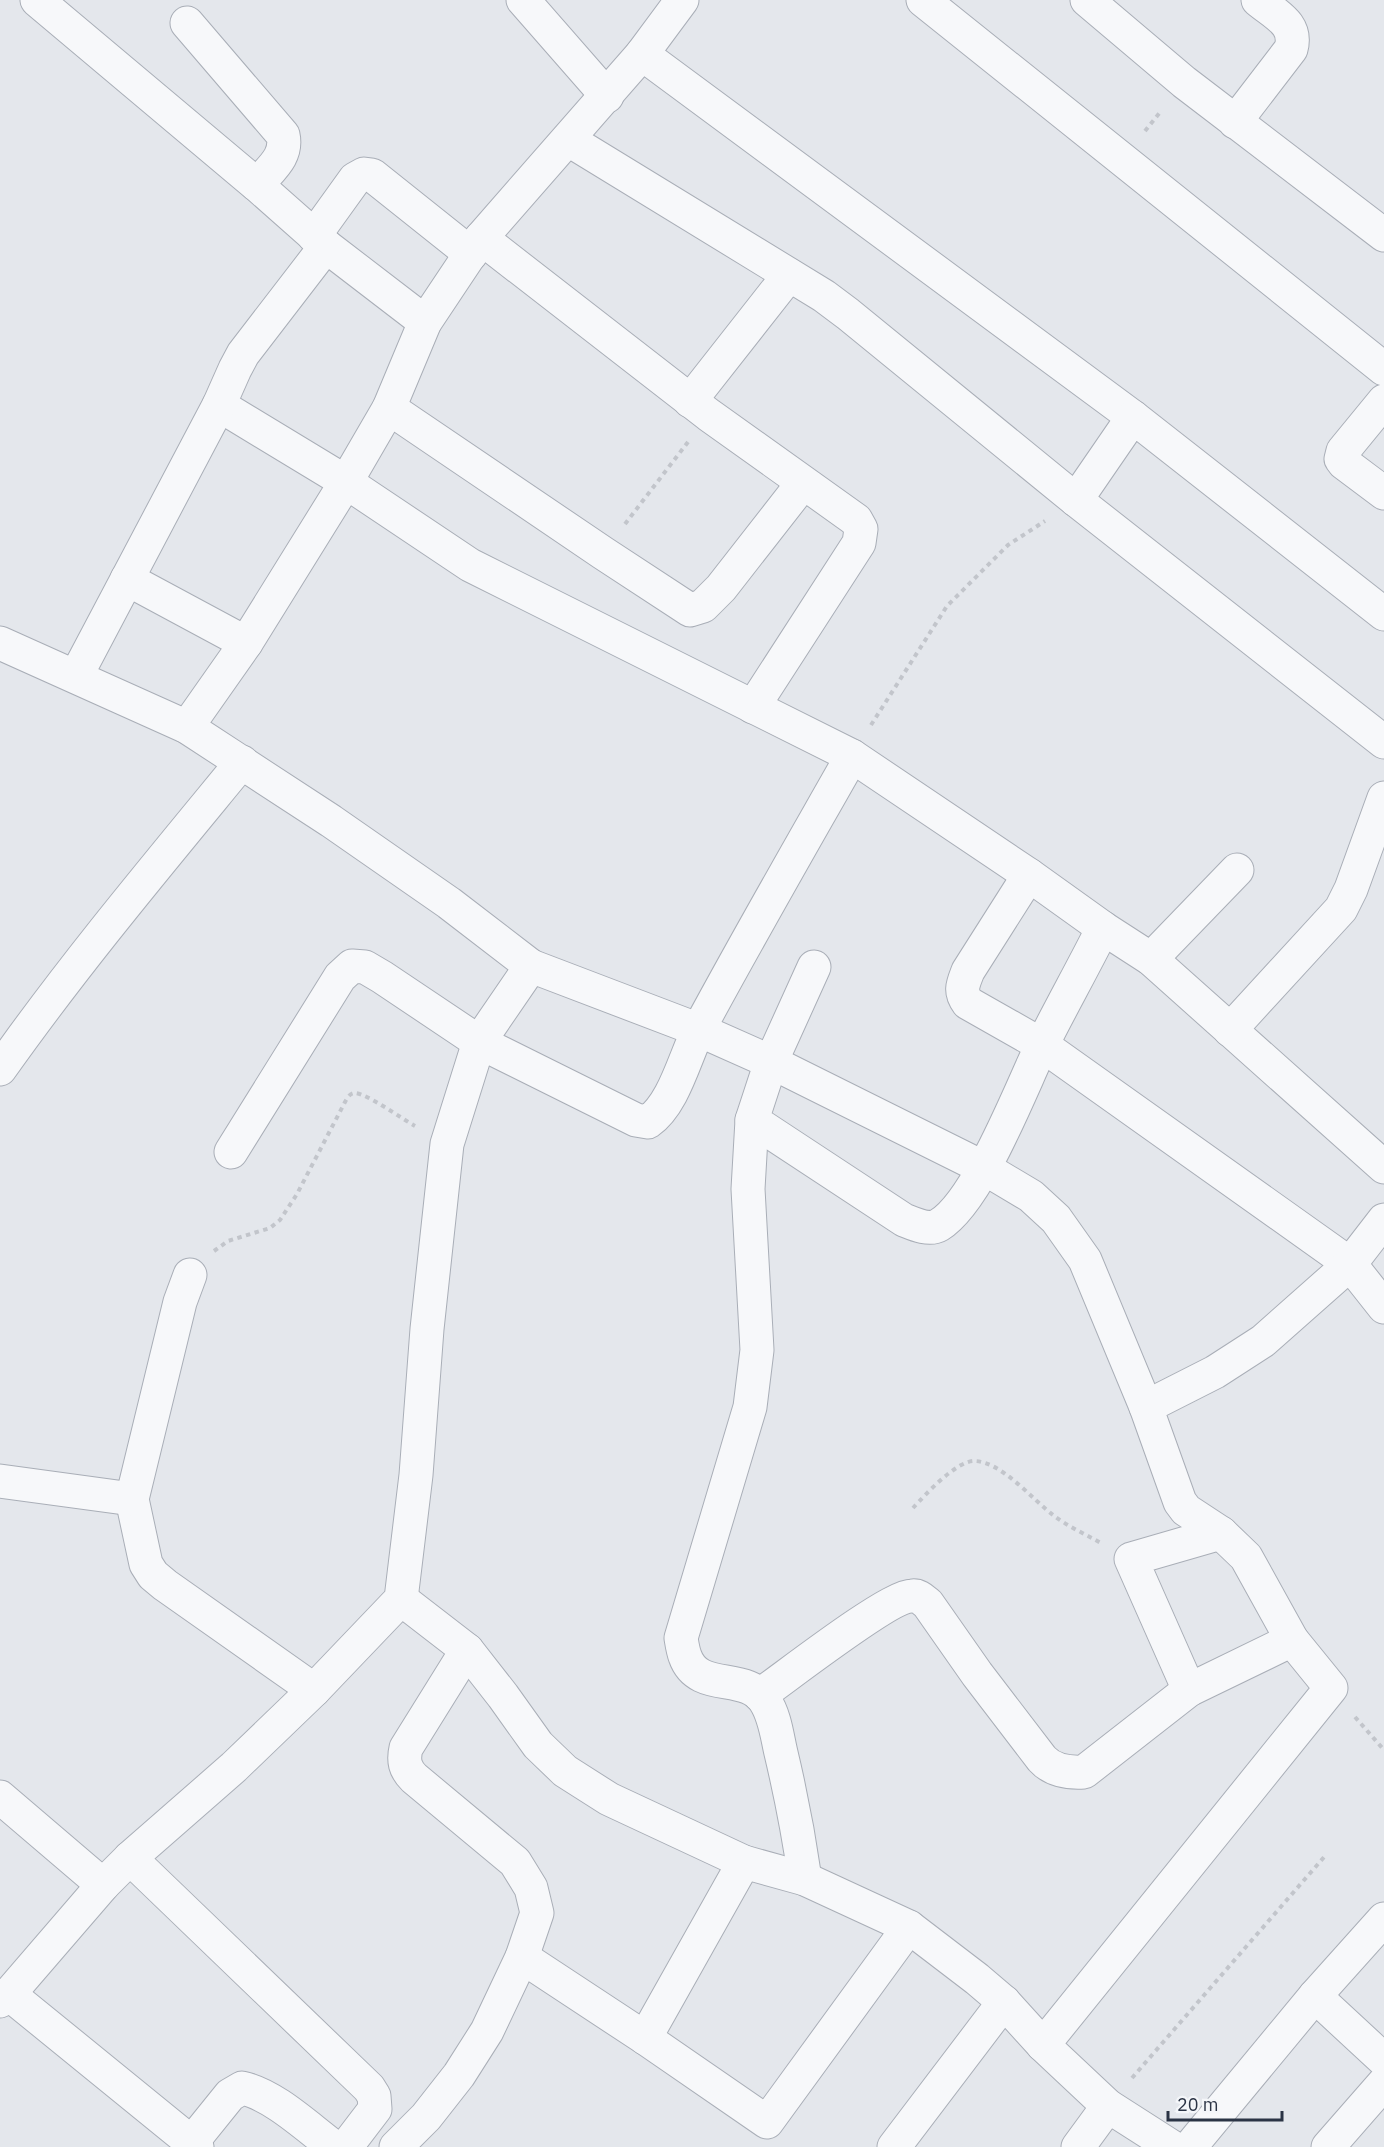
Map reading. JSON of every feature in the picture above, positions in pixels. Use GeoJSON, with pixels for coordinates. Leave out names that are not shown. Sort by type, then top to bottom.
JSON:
{"type":"FeatureCollection","features":[{"type":"Feature","properties":{"kind":"street"},"geometry":{"type":"LineString","coordinates":[[37,0],[320,241],[425,322]]}},
{"type":"Feature","properties":{"kind":"street"},"geometry":{"type":"LineString","coordinates":[[523,0],[607,96]]}},
{"type":"Feature","properties":{"kind":"street"},"geometry":{"type":"LineString","coordinates":[[187,727],[246,643],[345,482],[389,408],[425,322],[476,246],[607,96],[682,0]]}},
{"type":"Feature","properties":{"kind":"street"},"geometry":{"type":"LineString","coordinates":[[923,0],[1384,369]]}},
{"type":"Feature","properties":{"kind":"street"},"geometry":{"type":"LineString","coordinates":[[1087,0],[1184,82],[1384,236]]}},
{"type":"Feature","properties":{"kind":"street"},"geometry":{"type":"LineString","coordinates":[[1235,122],[1291,50],[1294,38],[1290,27],[1258,0]]}},
{"type":"Feature","properties":{"kind":"street"},"geometry":{"type":"LineString","coordinates":[[187,23],[283,135],[285,144],[283,154],[257,185]]}},
{"type":"Feature","properties":{"kind":"street"},"geometry":{"type":"LineString","coordinates":[[642,54],[1132,417],[1384,614]]}},
{"type":"Feature","properties":{"kind":"street"},"geometry":{"type":"LineString","coordinates":[[569,140],[789,275],[848,314],[1076,500],[1384,742]]}},
{"type":"Feature","properties":{"kind":"street"},"geometry":{"type":"LineString","coordinates":[[76,676],[219,405],[243,354],[320,241],[355,179],[364,174],[372,175],[476,246],[856,520],[862,534],[859,543],[753,707]]}},
{"type":"Feature","properties":{"kind":"street"},"geometry":{"type":"LineString","coordinates":[[699,408],[789,275]]}},
{"type":"Feature","properties":{"kind":"street"},"geometry":{"type":"LineString","coordinates":[[1384,401],[1343,451],[1341,459],[1384,493]]}},
{"type":"Feature","properties":{"kind":"street"},"geometry":{"type":"LineString","coordinates":[[219,405],[345,482],[470,565],[852,756],[1151,959],[1384,1167]]}},
{"type":"Feature","properties":{"kind":"street"},"geometry":{"type":"LineString","coordinates":[[389,408],[690,610],[703,606],[721,588],[803,483]]}},
{"type":"Feature","properties":{"kind":"street"},"geometry":{"type":"LineString","coordinates":[[1076,500],[1132,417]]}},
{"type":"Feature","properties":{"kind":"street"},"geometry":{"type":"LineString","coordinates":[[127,579],[246,643]]}},
{"type":"Feature","properties":{"kind":"street"},"geometry":{"type":"LineString","coordinates":[[0,642],[187,727],[331,821],[449,903],[531,966],[699,1030],[771,1062],[984,1168],[1031,1196],[1056,1220],[1085,1260],[1146,1407],[1180,1502],[1186,1510],[1221,1533],[1246,1557],[1292,1640],[1331,1688],[1043,2045]]}},
{"type":"Feature","properties":{"kind":"street"},"geometry":{"type":"LineString","coordinates":[[231,1152],[340,977],[352,966],[365,968],[382,977],[480,1042],[636,1120],[648,1122],[658,1115],[666,1102],[699,1030],[852,756]]}},
{"type":"Feature","properties":{"kind":"street"},"geometry":{"type":"LineString","coordinates":[[0,1070],[105,931],[242,762]]}},
{"type":"Feature","properties":{"kind":"street"},"geometry":{"type":"LineString","coordinates":[[1230,1030],[1341,909],[1351,889],[1384,798]]}},
{"type":"Feature","properties":{"kind":"street"},"geometry":{"type":"LineString","coordinates":[[1151,959],[1237,870]]}},
{"type":"Feature","properties":{"kind":"street"},"geometry":{"type":"LineString","coordinates":[[1029,875],[968,971],[962,988],[963,996],[968,1003],[1042,1045],[1350,1264],[1384,1307]]}},
{"type":"Feature","properties":{"kind":"street"},"geometry":{"type":"LineString","coordinates":[[752,1120],[904,1220],[920,1226],[936,1227],[951,1216],[984,1168],[1042,1045],[1103,928]]}},
{"type":"Feature","properties":{"kind":"street"},"geometry":{"type":"LineString","coordinates":[[334,2147],[276,2104],[255,2091],[242,2088],[230,2095],[192,2145],[4,1997],[103,1885],[130,1858],[234,1767],[314,1690],[401,1599],[416,1475],[427,1329],[447,1144],[480,1042],[531,966]]}},
{"type":"Feature","properties":{"kind":"street"},"geometry":{"type":"LineString","coordinates":[[806,1879],[796,1815],[773,1720],[766,1701],[749,1687],[708,1680],[698,1675],[685,1656],[681,1638],[750,1407],[757,1350],[748,1190],[752,1120],[771,1062],[814,967]]}},
{"type":"Feature","properties":{"kind":"street"},"geometry":{"type":"LineString","coordinates":[[1146,1407],[1215,1372],[1263,1341],[1350,1264],[1384,1220]]}},
{"type":"Feature","properties":{"kind":"street"},"geometry":{"type":"LineString","coordinates":[[190,1275],[180,1302],[132,1498],[146,1564],[153,1575],[314,1690]]}},
{"type":"Feature","properties":{"kind":"street"},"geometry":{"type":"LineString","coordinates":[[0,1481],[132,1498]]}},
{"type":"Feature","properties":{"kind":"street"},"geometry":{"type":"LineString","coordinates":[[1189,1690],[1131,1558],[1221,1533]]}},
{"type":"Feature","properties":{"kind":"street"},"geometry":{"type":"LineString","coordinates":[[760,1695],[883,1607],[912,1595],[920,1597],[928,1604],[977,1674],[1048,1766],[1060,1771],[1084,1772],[1189,1690],[1292,1640]]}},
{"type":"Feature","properties":{"kind":"street"},"geometry":{"type":"LineString","coordinates":[[401,1599],[467,1650],[538,1745],[565,1771],[609,1799],[744,1862],[806,1879],[909,1927],[1004,2002],[1043,2045],[1108,2106],[1172,2147]]}},
{"type":"Feature","properties":{"kind":"street"},"geometry":{"type":"LineString","coordinates":[[396,2147],[426,2117],[459,2075],[487,2031],[522,1957],[537,1912],[531,1888],[515,1862],[407,1771],[404,1759],[406,1748],[467,1650]]}},
{"type":"Feature","properties":{"kind":"street"},"geometry":{"type":"LineString","coordinates":[[0,1797],[103,1885]]}},
{"type":"Feature","properties":{"kind":"street"},"geometry":{"type":"LineString","coordinates":[[130,1858],[369,2088],[374,2096],[375,2109],[346,2147]]}},
{"type":"Feature","properties":{"kind":"street"},"geometry":{"type":"LineString","coordinates":[[645,2038],[744,1862]]}},
{"type":"Feature","properties":{"kind":"street"},"geometry":{"type":"LineString","coordinates":[[1190,2147],[1315,1996],[1384,1919]]}},
{"type":"Feature","properties":{"kind":"street"},"geometry":{"type":"LineString","coordinates":[[522,1957],[645,2038],[766,2122],[909,1927]]}},
{"type":"Feature","properties":{"kind":"street"},"geometry":{"type":"LineString","coordinates":[[1315,1996],[1384,2060]]}},
{"type":"Feature","properties":{"kind":"street"},"geometry":{"type":"LineString","coordinates":[[894,2147],[1004,2002]]}},
{"type":"Feature","properties":{"kind":"street"},"geometry":{"type":"LineString","coordinates":[[1328,2147],[1384,2083]]}},
{"type":"Feature","properties":{"kind":"street"},"geometry":{"type":"LineString","coordinates":[[1078,2147],[1108,2106]]}},
{"type":"Feature","properties":{"kind":"path"},"geometry":{"type":"LineString","coordinates":[[1122,159],[1184,82]]}},
{"type":"Feature","properties":{"kind":"path"},"geometry":{"type":"LineString","coordinates":[[603,553],[699,408]]}},
{"type":"Feature","properties":{"kind":"path"},"geometry":{"type":"LineString","coordinates":[[852,756],[947,606],[1008,545],[1076,500]]}},
{"type":"Feature","properties":{"kind":"path"},"geometry":{"type":"LineString","coordinates":[[190,1275],[206,1256],[228,1241],[270,1228],[280,1221],[352,1093],[368,1098],[447,1144]]}},
{"type":"Feature","properties":{"kind":"path"},"geometry":{"type":"LineString","coordinates":[[913,1508],[958,1467],[973,1461],[981,1462],[1005,1474],[1054,1516],[1131,1558]]}},
{"type":"Feature","properties":{"kind":"path"},"geometry":{"type":"LineString","coordinates":[[1331,1688],[1384,1750]]}},
{"type":"Feature","properties":{"kind":"path"},"geometry":{"type":"LineString","coordinates":[[1108,2106],[1325,1856]]}}]}
